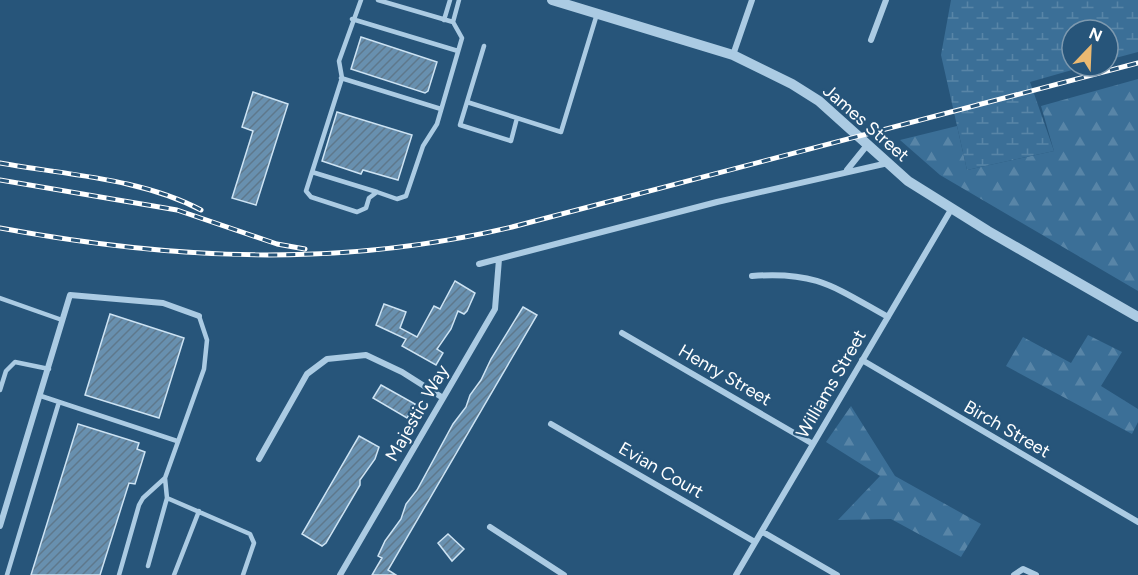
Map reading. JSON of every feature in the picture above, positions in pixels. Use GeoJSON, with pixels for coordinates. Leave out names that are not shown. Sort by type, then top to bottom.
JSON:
{"type":"FeatureCollection","features":[{"type":"Feature","properties":{"kind":"street","name":"James Street"},"geometry":{"type":"LineString","coordinates":[[552,0],[733,56],[819,100],[908,181],[1138,317]]}},
{"type":"Feature","properties":{"kind":"street"},"geometry":{"type":"LineString","coordinates":[[733,56],[752,0]]}},
{"type":"Feature","properties":{"kind":"street"},"geometry":{"type":"LineString","coordinates":[[871,40],[886,0]]}},
{"type":"Feature","properties":{"kind":"street"},"geometry":{"type":"LineString","coordinates":[[847,171],[868,144]]}},
{"type":"Feature","properties":{"kind":"street"},"geometry":{"type":"LineString","coordinates":[[479,264],[847,171],[888,163]]}},
{"type":"Feature","properties":{"kind":"street","name":"Williams Street"},"geometry":{"type":"LineString","coordinates":[[736,575],[952,208]]}},
{"type":"Feature","properties":{"kind":"street","name":"Majestic Way"},"geometry":{"type":"LineString","coordinates":[[340,575],[495,309],[499,259]]}},
{"type":"Feature","properties":{"kind":"street"},"geometry":{"type":"LineString","coordinates":[[752,276],[795,275],[826,282],[888,317]]}},
{"type":"Feature","properties":{"kind":"street"},"geometry":{"type":"LineString","coordinates":[[0,526],[70,295],[164,303],[199,316]]}},
{"type":"Feature","properties":{"kind":"street","name":"Henry Street"},"geometry":{"type":"LineString","coordinates":[[622,333],[813,444]]}},
{"type":"Feature","properties":{"kind":"street"},"geometry":{"type":"LineString","coordinates":[[259,459],[307,374],[327,359],[366,354],[402,372],[443,398]]}},
{"type":"Feature","properties":{"kind":"street","name":"Birch Street"},"geometry":{"type":"LineString","coordinates":[[862,360],[1138,522]]}},
{"type":"Feature","properties":{"kind":"street","name":"Evian Court"},"geometry":{"type":"LineString","coordinates":[[551,424],[755,542]]}},
{"type":"Feature","properties":{"kind":"street"},"geometry":{"type":"LineString","coordinates":[[490,527],[564,575]]}},
{"type":"Feature","properties":{"kind":"street"},"geometry":{"type":"LineString","coordinates":[[763,532],[837,575]]}},
{"type":"Feature","properties":{"kind":"street"},"geometry":{"type":"LineString","coordinates":[[1014,575],[1023,569],[1036,575]]}},
{"type":"Feature","properties":{"kind":"lane"},"geometry":{"type":"LineString","coordinates":[[361,0],[352,19],[339,61],[341,78],[306,191],[311,197],[357,212],[366,208],[371,195],[377,192]]}},
{"type":"Feature","properties":{"kind":"lane"},"geometry":{"type":"LineString","coordinates":[[378,0],[453,22]]}},
{"type":"Feature","properties":{"kind":"lane"},"geometry":{"type":"LineString","coordinates":[[444,20],[450,0]]}},
{"type":"Feature","properties":{"kind":"lane"},"geometry":{"type":"LineString","coordinates":[[312,172],[397,199],[406,196],[423,146],[437,124],[462,38],[453,22],[459,0]]}},
{"type":"Feature","properties":{"kind":"lane"},"geometry":{"type":"LineString","coordinates":[[467,102],[561,132],[597,14]]}},
{"type":"Feature","properties":{"kind":"lane"},"geometry":{"type":"LineString","coordinates":[[352,19],[458,51]]}},
{"type":"Feature","properties":{"kind":"lane"},"geometry":{"type":"LineString","coordinates":[[484,46],[460,125],[511,141],[517,118]]}},
{"type":"Feature","properties":{"kind":"lane"},"geometry":{"type":"LineString","coordinates":[[341,78],[441,109]]}},
{"type":"Feature","properties":{"kind":"lane"},"geometry":{"type":"LineString","coordinates":[[0,298],[62,320]]}},
{"type":"Feature","properties":{"kind":"lane"},"geometry":{"type":"LineString","coordinates":[[148,566],[168,498],[165,478],[204,369],[207,340],[199,316]]}},
{"type":"Feature","properties":{"kind":"lane"},"geometry":{"type":"LineString","coordinates":[[0,390],[6,371],[15,362],[49,369]]}},
{"type":"Feature","properties":{"kind":"lane"},"geometry":{"type":"LineString","coordinates":[[41,396],[177,441]]}},
{"type":"Feature","properties":{"kind":"lane"},"geometry":{"type":"LineString","coordinates":[[8,575],[59,402]]}},
{"type":"Feature","properties":{"kind":"lane"},"geometry":{"type":"LineString","coordinates":[[119,575],[143,498],[165,478]]}},
{"type":"Feature","properties":{"kind":"lane"},"geometry":{"type":"LineString","coordinates":[[168,498],[250,534],[254,543],[243,575]]}},
{"type":"Feature","properties":{"kind":"lane"},"geometry":{"type":"LineString","coordinates":[[174,575],[199,511]]}},
{"type":"Feature","properties":{"kind":"green space"},"geometry":{"type":"Polygon","coordinates":[[[951,0],[1138,0],[1138,52],[1120,57],[1120,18],[1060,18],[1060,73],[1030,82],[1054,151],[967,170],[941,55],[951,0]]]}},
{"type":"Feature","properties":{"kind":"green space"},"geometry":{"type":"Polygon","coordinates":[[[1138,79],[1138,291],[940,175],[900,140],[957,126],[967,170],[1054,151],[1041,106],[1138,79]]]}},
{"type":"Feature","properties":{"kind":"green space"},"geometry":{"type":"Polygon","coordinates":[[[1088,335],[1122,352],[1101,386],[1138,409],[1138,422],[1132,434],[1006,366],[1023,337],[1071,363],[1088,335]]]}},
{"type":"Feature","properties":{"kind":"green space"},"geometry":{"type":"Polygon","coordinates":[[[851,406],[895,476],[981,524],[961,557],[891,519],[838,520],[880,476],[826,442],[851,406]]]}},
{"type":"Feature","properties":{"kind":"building"},"geometry":{"type":"Polygon","coordinates":[[[361,37],[437,62],[428,91],[425,93],[351,69],[361,37]]]}},
{"type":"Feature","properties":{"kind":"building"},"geometry":{"type":"Polygon","coordinates":[[[253,92],[288,104],[256,205],[232,198],[253,131],[242,127],[253,92]]]}},
{"type":"Feature","properties":{"kind":"building"},"geometry":{"type":"Polygon","coordinates":[[[337,112],[412,135],[398,180],[363,170],[361,174],[322,161],[337,112]]]}},
{"type":"Feature","properties":{"kind":"building"},"geometry":{"type":"Polygon","coordinates":[[[455,281],[475,293],[467,311],[464,314],[458,311],[451,329],[437,349],[443,353],[436,365],[402,346],[406,339],[376,325],[384,304],[406,312],[400,328],[417,337],[434,306],[440,309],[455,281]]]}},
{"type":"Feature","properties":{"kind":"building"},"geometry":{"type":"Polygon","coordinates":[[[523,307],[537,315],[388,570],[396,575],[372,575],[382,558],[378,556],[385,541],[401,519],[406,504],[417,490],[453,424],[466,407],[470,395],[523,307]]]}},
{"type":"Feature","properties":{"kind":"building"},"geometry":{"type":"Polygon","coordinates":[[[110,314],[184,338],[159,418],[85,395],[110,314]]]}},
{"type":"Feature","properties":{"kind":"building"},"geometry":{"type":"Polygon","coordinates":[[[381,385],[415,404],[407,418],[373,398],[381,385]]]}},
{"type":"Feature","properties":{"kind":"building"},"geometry":{"type":"Polygon","coordinates":[[[78,424],[139,443],[137,449],[145,452],[135,484],[129,483],[100,575],[31,575],[78,424]]]}},
{"type":"Feature","properties":{"kind":"building"},"geometry":{"type":"Polygon","coordinates":[[[359,436],[379,447],[375,459],[360,480],[360,485],[326,543],[322,546],[302,534],[359,436]]]}},
{"type":"Feature","properties":{"kind":"building"},"geometry":{"type":"Polygon","coordinates":[[[448,534],[464,549],[452,561],[438,543],[448,534]]]}},
{"type":"Feature","properties":{"kind":"railway"},"geometry":{"type":"LineString","coordinates":[[0,228],[129,247],[192,253],[256,255],[320,254],[383,249],[447,240],[512,227],[1138,63]]}},
{"type":"Feature","properties":{"kind":"railway"},"geometry":{"type":"LineString","coordinates":[[0,163],[128,184],[178,199],[201,210]]}},
{"type":"Feature","properties":{"kind":"railway"},"geometry":{"type":"LineString","coordinates":[[0,180],[177,210],[277,244],[305,249]]}}]}
